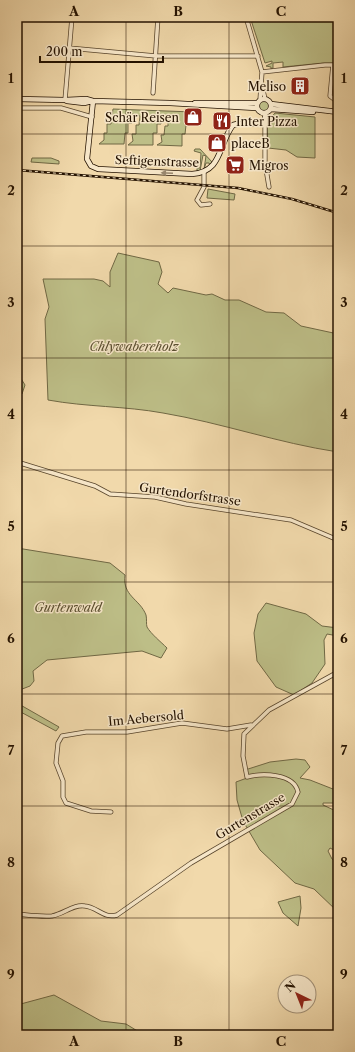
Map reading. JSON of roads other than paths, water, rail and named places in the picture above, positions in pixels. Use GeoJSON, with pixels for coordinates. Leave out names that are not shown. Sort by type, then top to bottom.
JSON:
{"type":"FeatureCollection","features":[{"type":"Feature","properties":{"kind":"main road"},"geometry":{"type":"LineString","coordinates":[[17,99],[65,100],[73,98],[93,101],[192,104],[260,102],[269,100],[271,106]]}},
{"type":"Feature","properties":{"kind":"main road","name":"Seftigenstrasse"},"geometry":{"type":"LineString","coordinates":[[93,101],[87,159],[93,167],[192,174],[204,172],[215,162],[234,125],[263,124]]}},
{"type":"Feature","properties":{"kind":"main road"},"geometry":{"type":"LineString","coordinates":[[260,102],[263,113],[263,124]]}},
{"type":"Feature","properties":{"kind":"main road"},"geometry":{"type":"LineString","coordinates":[[263,113],[271,106],[338,112]]}},
{"type":"Feature","properties":{"kind":"street"},"geometry":{"type":"LineString","coordinates":[[65,100],[72,17]]}},
{"type":"Feature","properties":{"kind":"street"},"geometry":{"type":"LineString","coordinates":[[153,93],[158,17]]}},
{"type":"Feature","properties":{"kind":"street"},"geometry":{"type":"LineString","coordinates":[[246,17],[262,72],[260,102]]}},
{"type":"Feature","properties":{"kind":"street"},"geometry":{"type":"LineString","coordinates":[[69,48],[156,56],[258,56]]}},
{"type":"Feature","properties":{"kind":"street"},"geometry":{"type":"LineString","coordinates":[[262,72],[336,65],[330,96],[338,102]]}},
{"type":"Feature","properties":{"kind":"street"},"geometry":{"type":"LineString","coordinates":[[17,108],[62,108],[92,117]]}},
{"type":"Feature","properties":{"kind":"street"},"geometry":{"type":"LineString","coordinates":[[263,124],[265,163],[269,187]]}},
{"type":"Feature","properties":{"kind":"street"},"geometry":{"type":"LineString","coordinates":[[204,172],[204,187],[198,197],[198,202],[203,206],[210,204]]}},
{"type":"Feature","properties":{"kind":"street","name":"Gurtendorfstrasse"},"geometry":{"type":"LineString","coordinates":[[17,462],[95,486],[110,494],[155,497],[186,504],[291,520],[338,540]]}},
{"type":"Feature","properties":{"kind":"street","name":"Gurtenstrasse"},"geometry":{"type":"LineString","coordinates":[[17,914],[50,916],[73,907],[84,906],[93,908],[107,916],[117,915],[191,863],[292,804],[298,792],[290,780],[276,776],[257,775],[247,777],[244,763],[244,734],[252,725],[275,706],[338,672]]}},
{"type":"Feature","properties":{"kind":"street","name":"Im Aebersold"},"geometry":{"type":"LineString","coordinates":[[111,812],[91,811],[66,803],[63,797],[63,781],[56,763],[58,743],[62,736],[86,732],[127,732],[182,723],[227,730],[252,725]]}},
{"type":"Feature","properties":{"kind":"railway"},"geometry":{"type":"LineString","coordinates":[[17,170],[238,188],[292,199],[338,213]]}},
{"type":"Feature","properties":{"kind":"place","name":"Meliso"},"geometry":{"type":"Point","coordinates":[300,86]}},
{"type":"Feature","properties":{"kind":"place","name":"Schär Reisen"},"geometry":{"type":"Point","coordinates":[193,117]}},
{"type":"Feature","properties":{"kind":"place","name":"Inter Pizza"},"geometry":{"type":"Point","coordinates":[222,121]}},
{"type":"Feature","properties":{"kind":"place","name":"placeB"},"geometry":{"type":"Point","coordinates":[217,143]}},
{"type":"Feature","properties":{"kind":"place","name":"Migros"},"geometry":{"type":"Point","coordinates":[235,165]}},
{"type":"Feature","properties":{"kind":"park label","name":"Chlywabereholz"},"geometry":{"type":"Point","coordinates":[134,346]}},
{"type":"Feature","properties":{"kind":"park label","name":"Gurtenwald"},"geometry":{"type":"Point","coordinates":[68,607]}}]}
